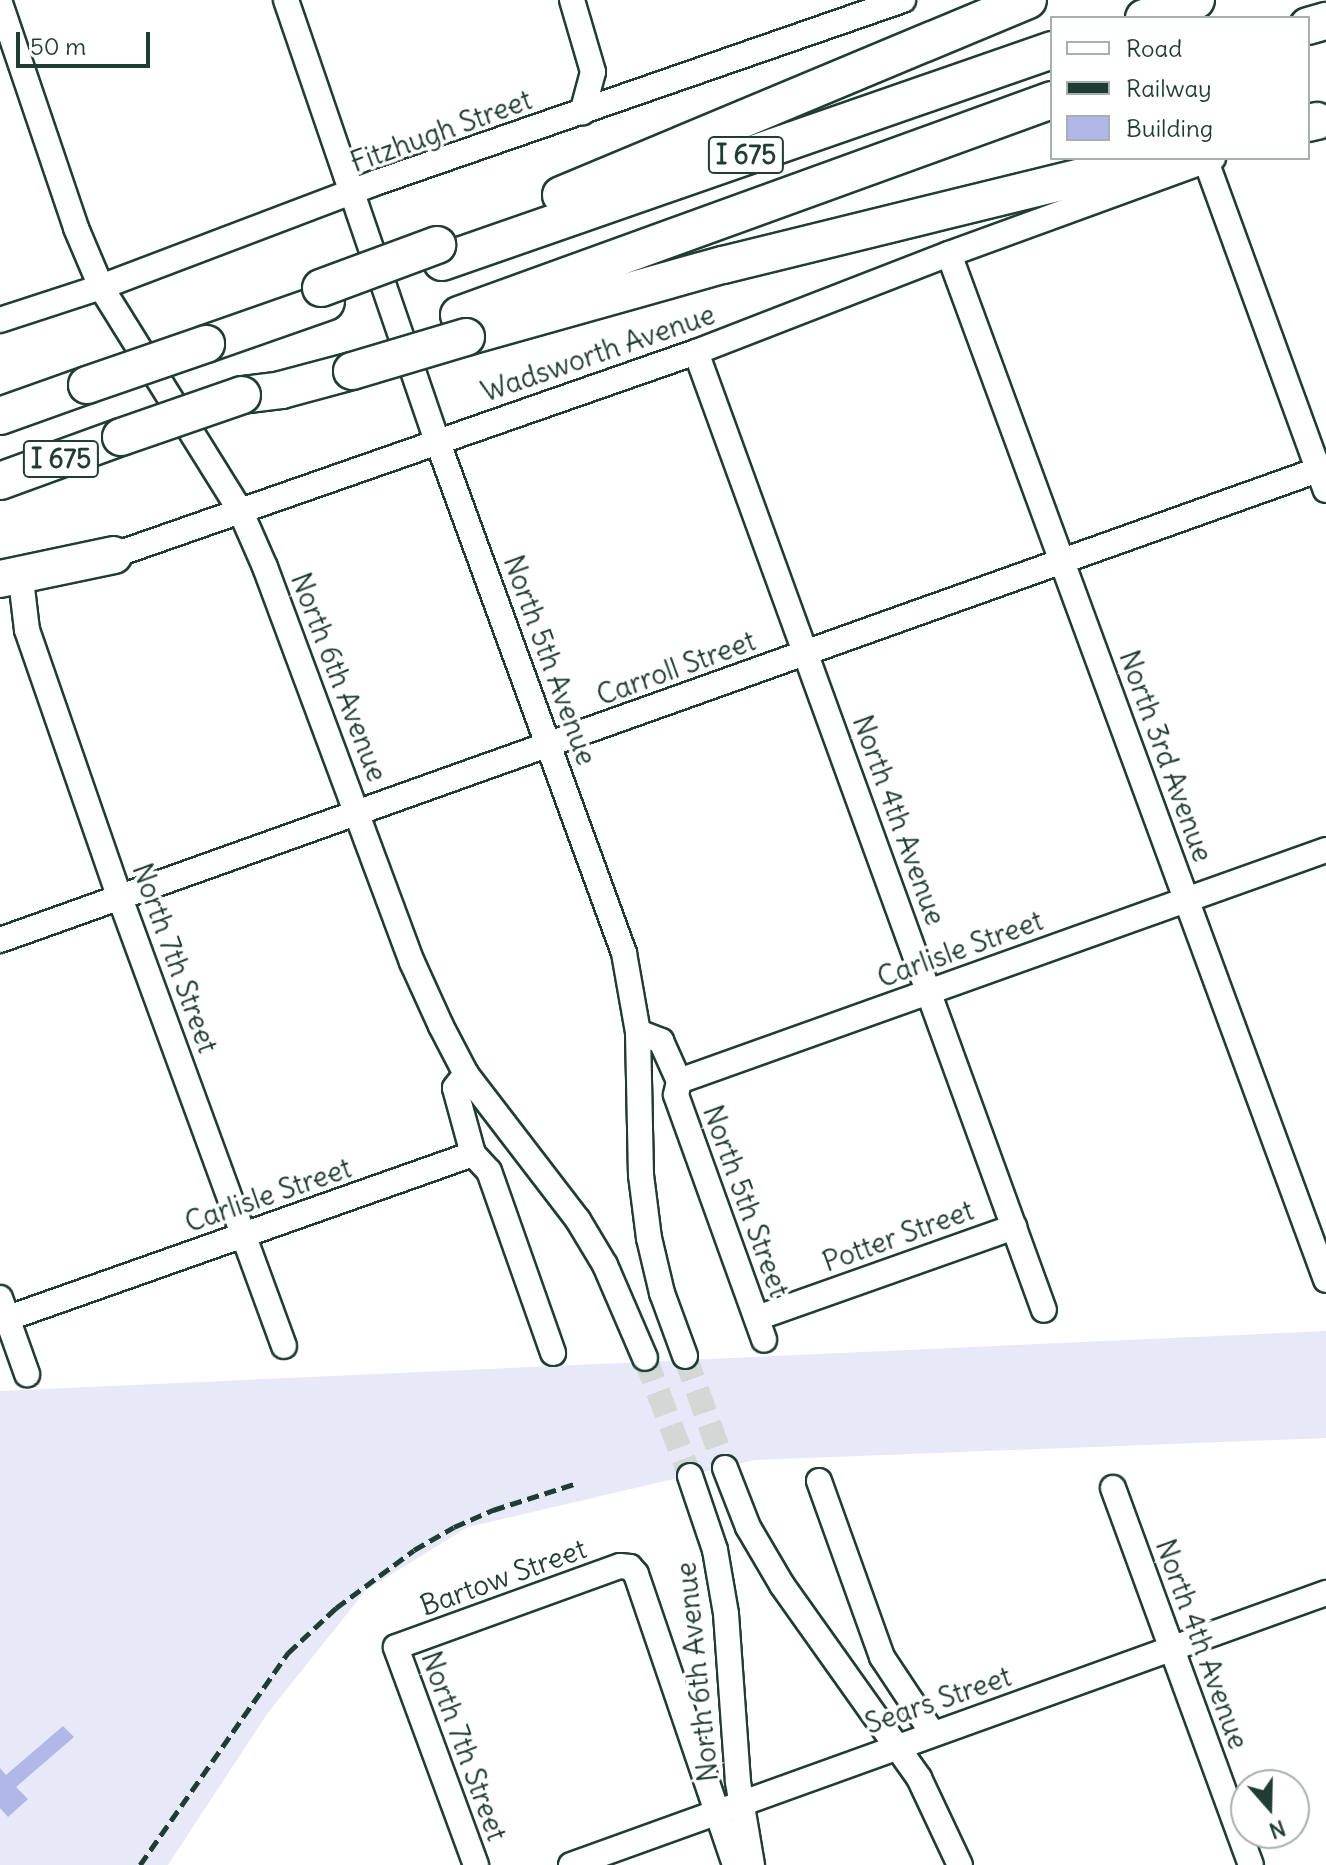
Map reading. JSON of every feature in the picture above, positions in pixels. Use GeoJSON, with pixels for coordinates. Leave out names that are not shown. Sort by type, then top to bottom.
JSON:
{"type":"FeatureCollection","features":[{"type":"Feature","properties":{"kind":"highway"},"geometry":{"type":"LineString","coordinates":[[439,253],[1028,0]]}},
{"type":"Feature","properties":{"kind":"highway"},"geometry":{"type":"LineString","coordinates":[[1150,16],[1196,0]]}},
{"type":"Feature","properties":{"kind":"highway","name":"I 675"},"geometry":{"type":"LineString","coordinates":[[0,416],[213,342],[324,295],[439,253],[1050,51]]}},
{"type":"Feature","properties":{"kind":"highway","name":"I 675"},"geometry":{"type":"LineString","coordinates":[[0,481],[242,395],[281,390],[462,326],[1050,101]]}},
{"type":"Feature","properties":{"kind":"highway"},"geometry":{"type":"LineString","coordinates":[[462,326],[1151,160]]}},
{"type":"Feature","properties":{"kind":"highway"},"geometry":{"type":"LineString","coordinates":[[7,587],[114,555]]}},
{"type":"Feature","properties":{"kind":"street","name":"North 5th Avenue"},"geometry":{"type":"LineString","coordinates":[[286,0],[437,440],[624,953],[638,1032],[641,1175],[649,1238],[662,1293],[685,1356]]}},
{"type":"Feature","properties":{"kind":"street"},"geometry":{"type":"LineString","coordinates":[[572,0],[593,72],[582,113]]}},
{"type":"Feature","properties":{"kind":"street","name":"Fitzhugh Street"},"geometry":{"type":"LineString","coordinates":[[0,320],[101,287],[582,113],[864,7],[903,0]]}},
{"type":"Feature","properties":{"kind":"street","name":"North 6th Avenue"},"geometry":{"type":"LineString","coordinates":[[0,3],[76,228],[101,287],[240,510],[359,814],[412,962],[466,1074],[578,1220],[605,1265],[645,1358]]}},
{"type":"Feature","properties":{"kind":"street","name":"Wadsworth Avenue"},"geometry":{"type":"LineString","coordinates":[[114,555],[696,352],[949,254],[1207,160]]}},
{"type":"Feature","properties":{"kind":"street"},"geometry":{"type":"LineString","coordinates":[[1210,160],[1324,475]]}},
{"type":"Feature","properties":{"kind":"street","name":"North 3rd Avenue"},"geometry":{"type":"LineString","coordinates":[[949,254],[1060,560],[1320,1249],[1326,1280]]}},
{"type":"Feature","properties":{"kind":"street","name":"North 4th Avenue"},"geometry":{"type":"LineString","coordinates":[[696,352],[1044,1310]]}},
{"type":"Feature","properties":{"kind":"street","name":"Carroll Street"},"geometry":{"type":"LineString","coordinates":[[0,940],[359,814],[1060,560],[1324,475]]}},
{"type":"Feature","properties":{"kind":"street","name":"North 7th Street"},"geometry":{"type":"LineString","coordinates":[[7,587],[27,630],[120,898],[246,1235],[284,1346]]}},
{"type":"Feature","properties":{"kind":"street","name":"Carlisle Street"},"geometry":{"type":"LineString","coordinates":[[679,1081],[1326,850]]}},
{"type":"Feature","properties":{"kind":"street"},"geometry":{"type":"LineString","coordinates":[[638,1032],[661,1041],[679,1081]]}},
{"type":"Feature","properties":{"kind":"street"},"geometry":{"type":"LineString","coordinates":[[466,1074],[455,1088],[473,1154],[489,1171],[553,1353]]}},
{"type":"Feature","properties":{"kind":"street","name":"North 5th Street"},"geometry":{"type":"LineString","coordinates":[[679,1081],[676,1095],[761,1329]]}},
{"type":"Feature","properties":{"kind":"street","name":"Carlisle Street"},"geometry":{"type":"LineString","coordinates":[[2,1313],[246,1235],[473,1154]]}},
{"type":"Feature","properties":{"kind":"street","name":"Potter Street"},"geometry":{"type":"LineString","coordinates":[[761,1329],[1014,1227]]}},
{"type":"Feature","properties":{"kind":"street"},"geometry":{"type":"LineString","coordinates":[[2,1313],[27,1374]]}},
{"type":"Feature","properties":{"kind":"street"},"geometry":{"type":"LineString","coordinates":[[725,1468],[748,1527],[782,1585],[899,1745],[919,1778],[960,1865]]}},
{"type":"Feature","properties":{"kind":"street","name":"North 6th Avenue"},"geometry":{"type":"LineString","coordinates":[[690,1476],[715,1550],[726,1614],[741,1803],[752,1865]]}},
{"type":"Feature","properties":{"kind":"street"},"geometry":{"type":"LineString","coordinates":[[819,1481],[882,1657],[933,1734]]}},
{"type":"Feature","properties":{"kind":"street","name":"North 4th Avenue"},"geometry":{"type":"LineString","coordinates":[[1113,1488],[1251,1865]]}},
{"type":"Feature","properties":{"kind":"street","name":"Bartow Street"},"geometry":{"type":"LineString","coordinates":[[396,1647],[620,1566],[630,1567],[636,1574],[716,1812]]}},
{"type":"Feature","properties":{"kind":"street","name":"Sears Street"},"geometry":{"type":"LineString","coordinates":[[571,1865],[1326,1593]]}},
{"type":"Feature","properties":{"kind":"street","name":"North 7th Street"},"geometry":{"type":"LineString","coordinates":[[396,1647],[476,1865]]}},
{"type":"Feature","properties":{"kind":"street"},"geometry":{"type":"LineString","coordinates":[[716,1812],[735,1865]]}},
{"type":"Feature","properties":{"kind":"shaded area"},"geometry":{"type":"Polygon","coordinates":[[[1326,1331],[1326,1438],[755,1460],[468,1527],[366,1590],[267,1714],[168,1865],[0,1865],[0,1391],[1326,1331]]]}},
{"type":"Feature","properties":{"kind":"building"},"geometry":{"type":"Polygon","coordinates":[[[63,1726],[74,1737],[16,1787],[28,1799],[8,1817],[0,1808],[0,1768],[6,1775],[63,1726]]]}},
{"type":"Feature","properties":{"kind":"tunnel"},"geometry":{"type":"LineString","coordinates":[[685,1356],[725,1468]]}},
{"type":"Feature","properties":{"kind":"tunnel"},"geometry":{"type":"LineString","coordinates":[[645,1358],[690,1476]]}},
{"type":"Feature","properties":{"kind":"railway"},"geometry":{"type":"LineString","coordinates":[[140,1865],[288,1653],[336,1608],[414,1550],[454,1527],[493,1510],[577,1483]]}}]}
